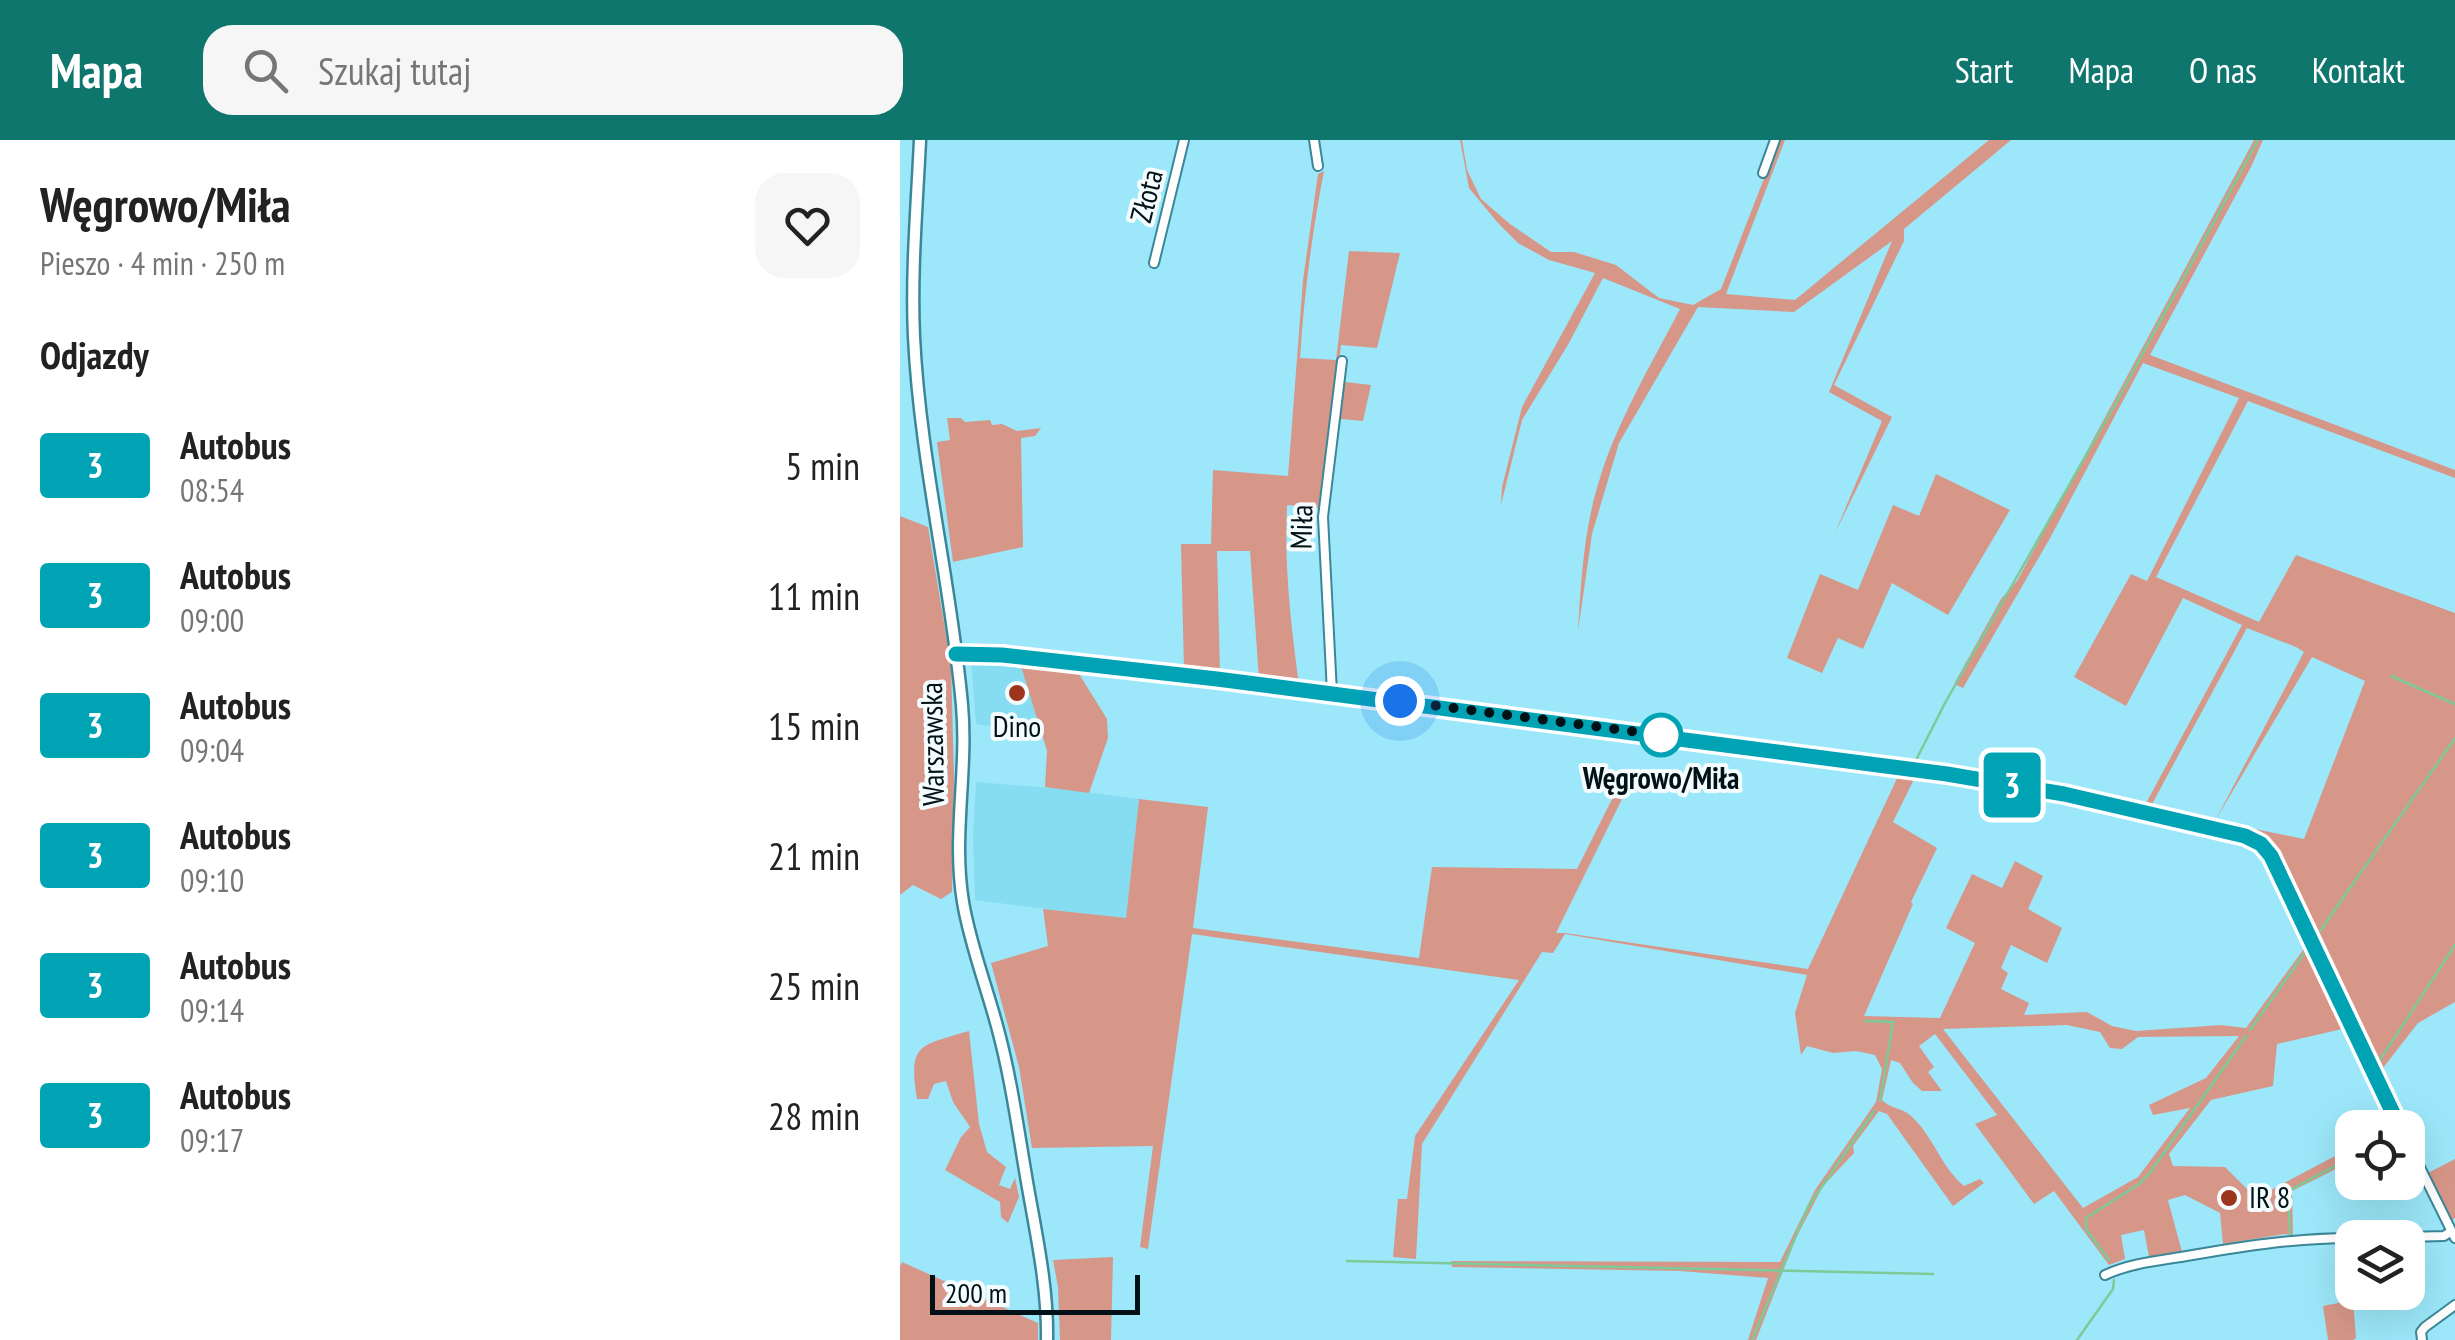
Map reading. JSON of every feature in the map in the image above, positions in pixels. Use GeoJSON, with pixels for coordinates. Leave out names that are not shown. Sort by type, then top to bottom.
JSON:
{"type":"FeatureCollection","features":[{"type":"Feature","properties":{"kind":"main road","name":"Warszawska"},"geometry":{"type":"LineString","coordinates":[[920,140],[914,337],[964,728],[958,836],[962,895],[1011,1086],[1040,1255],[1047,1340]]}},
{"type":"Feature","properties":{"kind":"street","name":"Złota"},"geometry":{"type":"LineString","coordinates":[[1154,263],[1184,140]]}},
{"type":"Feature","properties":{"kind":"street"},"geometry":{"type":"LineString","coordinates":[[1314,140],[1318,166]]}},
{"type":"Feature","properties":{"kind":"street"},"geometry":{"type":"LineString","coordinates":[[1763,173],[1775,140]]}},
{"type":"Feature","properties":{"kind":"street","name":"Miła"},"geometry":{"type":"LineString","coordinates":[[1332,694],[1323,516],[1342,361]]}},
{"type":"Feature","properties":{"kind":"street"},"geometry":{"type":"LineString","coordinates":[[956,654],[1002,655],[1332,694],[1947,774],[2064,794],[2245,836],[2261,844],[2271,856],[2391,1110]]}},
{"type":"Feature","properties":{"kind":"street"},"geometry":{"type":"LineString","coordinates":[[2425,1179],[2452,1235],[2425,1237]]}},
{"type":"Feature","properties":{"kind":"street"},"geometry":{"type":"LineString","coordinates":[[2104,1276],[2126,1267],[2213,1251],[2288,1240],[2335,1239]]}},
{"type":"Feature","properties":{"kind":"street"},"geometry":{"type":"LineString","coordinates":[[2422,1340],[2421,1332],[2455,1305]]}},
{"type":"Feature","properties":{"kind":"shaded area"},"geometry":{"type":"Polygon","coordinates":[[[1460,140],[1467,170],[1481,199],[1510,224],[1551,252],[1574,252],[1616,265],[1659,298],[1693,305],[1721,289],[1779,140],[1785,140],[1726,294],[1795,300],[1989,140],[2011,140],[1904,229],[1904,241],[1834,385],[1892,417],[1835,533],[1882,421],[1829,392],[1892,241],[1794,312],[1698,307],[1619,443],[1592,534],[1578,631],[1587,534],[1600,478],[1626,414],[1680,309],[1603,278],[1522,420],[1501,505],[1522,407],[1595,273],[1549,260],[1518,243],[1469,188],[1460,140]]]}},
{"type":"Feature","properties":{"kind":"shaded area"},"geometry":{"type":"Polygon","coordinates":[[[2254,140],[2263,140],[2251,167],[2150,355],[2455,470],[2455,478],[2248,401],[2156,577],[2259,622],[2296,555],[2455,613],[2455,1002],[2418,1023],[2379,1073],[2315,945],[2283,870],[2270,849],[2245,827],[2304,839],[2365,681],[2312,657],[2215,821],[2304,652],[2247,628],[2151,806],[2144,807],[2242,625],[2183,598],[2126,706],[2074,677],[2131,574],[2147,581],[2239,398],[2143,363],[2049,540],[1963,688],[1954,684],[2001,599],[2017,581],[2254,140]]]}},
{"type":"Feature","properties":{"kind":"shaded area"},"geometry":{"type":"Polygon","coordinates":[[[1324,171],[1309,264],[1300,358],[1336,360],[1349,251],[1400,253],[1377,348],[1341,345],[1337,381],[1371,385],[1363,421],[1331,418],[1318,508],[1287,505],[1287,573],[1299,685],[1259,679],[1250,551],[1217,551],[1220,674],[1184,669],[1181,544],[1211,544],[1213,470],[1288,476],[1303,280],[1318,174],[1324,171]]]}},
{"type":"Feature","properties":{"kind":"shaded area"},"geometry":{"type":"Polygon","coordinates":[[[947,418],[961,418],[965,422],[990,420],[992,425],[1002,424],[1017,431],[1041,428],[1035,436],[1021,438],[1023,547],[953,562],[937,442],[950,440],[947,418]]]}},
{"type":"Feature","properties":{"kind":"shaded area"},"geometry":{"type":"Polygon","coordinates":[[[1936,474],[2010,510],[1948,615],[1892,583],[1863,649],[1838,638],[1822,673],[1787,658],[1820,574],[1858,590],[1893,505],[1919,516],[1936,474]]]}},
{"type":"Feature","properties":{"kind":"shaded area"},"geometry":{"type":"Polygon","coordinates":[[[900,516],[928,527],[951,665],[952,892],[941,899],[913,885],[900,895],[900,516]]]}},
{"type":"Feature","properties":{"kind":"shaded area"},"geometry":{"type":"Polygon","coordinates":[[[971,659],[1020,663],[1042,733],[976,724],[971,659]]]}},
{"type":"Feature","properties":{"kind":"shaded area"},"geometry":{"type":"Polygon","coordinates":[[[1020,663],[1076,669],[1107,719],[1108,738],[1089,793],[1045,787],[1047,751],[1020,663]]]}},
{"type":"Feature","properties":{"kind":"shaded area"},"geometry":{"type":"Polygon","coordinates":[[[1900,772],[1916,775],[1893,822],[1937,848],[1864,1016],[1940,1018],[1975,943],[1946,928],[1972,874],[2002,888],[2015,861],[2043,876],[2028,909],[2062,928],[2047,963],[2011,945],[2001,968],[2008,973],[2001,989],[2029,1003],[2024,1015],[2087,1012],[2112,1026],[2136,1031],[2221,1025],[2246,1028],[2306,946],[2343,1019],[2343,1028],[2349,1029],[2388,1110],[2381,1110],[2342,1029],[2277,1044],[2273,1086],[2211,1100],[2169,1154],[2173,1166],[2225,1167],[2256,1198],[2335,1156],[2335,1170],[2292,1191],[2293,1235],[2223,1244],[2220,1213],[2185,1195],[2168,1200],[2182,1252],[2149,1257],[2144,1230],[2121,1235],[2125,1259],[2109,1265],[2054,1191],[2034,1204],[1975,1124],[1997,1115],[1935,1034],[1919,1046],[1934,1067],[1928,1072],[1942,1091],[1922,1091],[1900,1063],[1891,1060],[1882,1100],[1918,1123],[1964,1186],[1980,1179],[1984,1183],[1953,1206],[1887,1114],[1879,1111],[1853,1146],[1854,1153],[1823,1186],[1796,1238],[1756,1340],[1748,1340],[1768,1278],[1680,1271],[1452,1267],[1451,1261],[1780,1262],[1815,1190],[1876,1102],[1882,1069],[1875,1055],[1856,1051],[1833,1053],[1807,1046],[1801,1055],[1795,1013],[1807,975],[1565,934],[1553,953],[1542,952],[1422,1144],[1416,1259],[1393,1257],[1398,1199],[1407,1199],[1415,1136],[1519,980],[1192,934],[1148,1249],[1140,1247],[1153,1146],[1032,1148],[1019,1067],[991,963],[1048,946],[1043,909],[1126,918],[1139,799],[1208,807],[1193,928],[1419,958],[1432,867],[1577,869],[1614,795],[1625,793],[1556,933],[1565,933],[1808,969],[1900,772]],[[2067,1025],[1943,1029],[2083,1208],[2138,1177],[2190,1108],[2153,1115],[2149,1105],[2206,1078],[2239,1036],[2138,1037],[2122,1049],[2110,1048],[2100,1032],[2067,1025]]]}},
{"type":"Feature","properties":{"kind":"shaded area"},"geometry":{"type":"Polygon","coordinates":[[[976,782],[1139,799],[1126,919],[975,900],[976,782]]]}},
{"type":"Feature","properties":{"kind":"shaded area"},"geometry":{"type":"Polygon","coordinates":[[[969,1031],[979,1124],[987,1152],[1006,1167],[999,1185],[1010,1189],[1015,1178],[1019,1197],[1008,1223],[1001,1217],[1000,1202],[945,1170],[970,1127],[953,1102],[946,1081],[934,1084],[928,1099],[917,1099],[914,1067],[921,1050],[928,1044],[969,1031]]]}},
{"type":"Feature","properties":{"kind":"shaded area"},"geometry":{"type":"Polygon","coordinates":[[[2455,1159],[2455,1218],[2450,1221],[2426,1174],[2455,1159]]]}},
{"type":"Feature","properties":{"kind":"shaded area"},"geometry":{"type":"Polygon","coordinates":[[[1113,1257],[1111,1340],[1060,1340],[1053,1260],[1113,1257]]]}},
{"type":"Feature","properties":{"kind":"shaded area"},"geometry":{"type":"Polygon","coordinates":[[[902,1262],[1038,1323],[1038,1340],[900,1340],[902,1262]]]}},
{"type":"Feature","properties":{"kind":"shaded area"},"geometry":{"type":"Polygon","coordinates":[[[2335,1304],[2335,1310],[2354,1310],[2356,1338],[2328,1340],[2323,1306],[2335,1304]]]}},
{"type":"Feature","properties":{"kind":"waterway"},"geometry":{"type":"LineString","coordinates":[[1915,762],[2258,140]]}},
{"type":"Feature","properties":{"kind":"waterway"},"geometry":{"type":"LineString","coordinates":[[2391,676],[2455,704]]}},
{"type":"Feature","properties":{"kind":"waterway"},"geometry":{"type":"LineString","coordinates":[[2315,938],[2455,738]]}},
{"type":"Feature","properties":{"kind":"waterway"},"geometry":{"type":"LineString","coordinates":[[2376,1066],[2455,945]]}},
{"type":"Feature","properties":{"kind":"waterway"},"geometry":{"type":"LineString","coordinates":[[2250,1030],[2306,951]]}},
{"type":"Feature","properties":{"kind":"waterway"},"geometry":{"type":"LineString","coordinates":[[1865,1021],[1893,1022],[1880,1101]]}},
{"type":"Feature","properties":{"kind":"waterway"},"geometry":{"type":"LineString","coordinates":[[2350,1033],[2383,1110]]}},
{"type":"Feature","properties":{"kind":"waterway"},"geometry":{"type":"LineString","coordinates":[[2109,1260],[2086,1229],[2086,1218],[2149,1174],[2246,1036]]}},
{"type":"Feature","properties":{"kind":"waterway"},"geometry":{"type":"LineString","coordinates":[[1752,1340],[1808,1207],[1874,1111]]}},
{"type":"Feature","properties":{"kind":"waterway"},"geometry":{"type":"LineString","coordinates":[[2290,1235],[2288,1191],[2335,1166]]}},
{"type":"Feature","properties":{"kind":"waterway"},"geometry":{"type":"LineString","coordinates":[[2233,1244],[2281,1237]]}},
{"type":"Feature","properties":{"kind":"waterway"},"geometry":{"type":"LineString","coordinates":[[1347,1261],[1933,1274]]}},
{"type":"Feature","properties":{"kind":"waterway"},"geometry":{"type":"LineString","coordinates":[[2077,1340],[2113,1289],[2114,1280]]}},
{"type":"Feature","properties":{"kind":"bus line","name":"3"},"geometry":{"type":"LineString","coordinates":[[956,654],[1002,655],[1217,679],[1947,774],[2064,794],[2229,830],[2261,844],[2271,856],[2391,1110]]}},
{"type":"Feature","properties":{"kind":"place","name":"Dino"},"geometry":{"type":"Point","coordinates":[1017,693]}},
{"type":"Feature","properties":{"kind":"place","name":"Węgrowo/Miła"},"geometry":{"type":"Point","coordinates":[1661,735]}},
{"type":"Feature","properties":{"kind":"place","name":"IR 8"},"geometry":{"type":"Point","coordinates":[2229,1198]}},
{"type":"Feature","properties":{"kind":"route"},"geometry":{"type":"LineString","coordinates":[[1400,701],[1661,735]]}}]}
